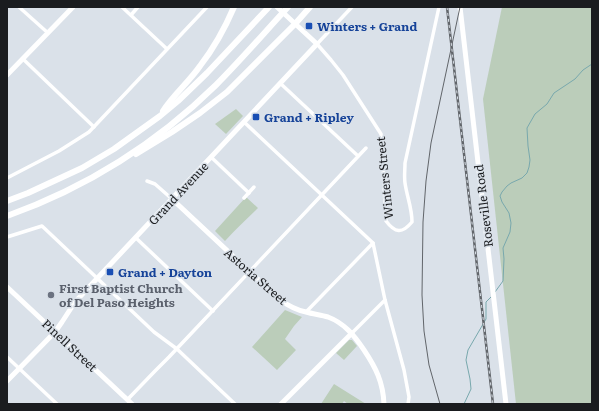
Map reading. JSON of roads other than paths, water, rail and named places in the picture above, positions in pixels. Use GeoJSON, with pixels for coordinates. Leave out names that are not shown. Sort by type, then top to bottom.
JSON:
{"type":"FeatureCollection","features":[{"type":"Feature","properties":{"kind":"highway"},"geometry":{"type":"LineString","coordinates":[[160,116],[169,102],[184,86],[208,55],[234,7]]}},
{"type":"Feature","properties":{"kind":"highway"},"geometry":{"type":"LineString","coordinates":[[102,172],[157,135],[187,111],[216,84],[288,7]]}},
{"type":"Feature","properties":{"kind":"highway"},"geometry":{"type":"LineString","coordinates":[[7,216],[65,192],[123,162],[200,113],[227,92],[310,7]]}},
{"type":"Feature","properties":{"kind":"highway"},"geometry":{"type":"LineString","coordinates":[[7,201],[82,168],[114,149],[160,116],[207,73],[267,9]]}},
{"type":"Feature","properties":{"kind":"street"},"geometry":{"type":"LineString","coordinates":[[19,7],[48,33]]}},
{"type":"Feature","properties":{"kind":"street"},"geometry":{"type":"LineString","coordinates":[[8,72],[23,59],[73,7]]}},
{"type":"Feature","properties":{"kind":"street"},"geometry":{"type":"LineString","coordinates":[[122,7],[167,49]]}},
{"type":"Feature","properties":{"kind":"street"},"geometry":{"type":"LineString","coordinates":[[131,15],[138,7]]}},
{"type":"Feature","properties":{"kind":"street"},"geometry":{"type":"LineString","coordinates":[[7,178],[38,163],[90,132],[207,7]]}},
{"type":"Feature","properties":{"kind":"street","name":"Winters Street"},"geometry":{"type":"LineString","coordinates":[[277,7],[332,60],[381,134],[386,221],[391,228],[402,231],[408,228],[412,222],[405,182],[405,163],[439,7]]}},
{"type":"Feature","properties":{"kind":"street","name":"Grand Avenue"},"geometry":{"type":"LineString","coordinates":[[7,381],[55,332],[75,302],[352,7]]}},
{"type":"Feature","properties":{"kind":"street","name":"Roseville Road"},"geometry":{"type":"LineString","coordinates":[[460,7],[506,404]]}},
{"type":"Feature","properties":{"kind":"street"},"geometry":{"type":"LineString","coordinates":[[23,59],[94,127]]}},
{"type":"Feature","properties":{"kind":"street"},"geometry":{"type":"LineString","coordinates":[[280,83],[358,156]]}},
{"type":"Feature","properties":{"kind":"street"},"geometry":{"type":"LineString","coordinates":[[244,122],[373,243],[385,300],[404,370],[409,394],[408,404]]}},
{"type":"Feature","properties":{"kind":"street"},"geometry":{"type":"LineString","coordinates":[[128,399],[366,148]]}},
{"type":"Feature","properties":{"kind":"street"},"geometry":{"type":"LineString","coordinates":[[211,157],[249,193]]}},
{"type":"Feature","properties":{"kind":"street","name":"Astoria Street"},"geometry":{"type":"LineString","coordinates":[[147,181],[155,184],[272,294],[298,310],[335,320],[352,333],[376,368],[382,388],[384,404]]}},
{"type":"Feature","properties":{"kind":"street"},"geometry":{"type":"LineString","coordinates":[[244,198],[254,187]]}},
{"type":"Feature","properties":{"kind":"street"},"geometry":{"type":"LineString","coordinates":[[7,237],[42,226],[154,332],[177,349],[234,404]]}},
{"type":"Feature","properties":{"kind":"street"},"geometry":{"type":"LineString","coordinates":[[136,238],[213,311]]}},
{"type":"Feature","properties":{"kind":"street"},"geometry":{"type":"LineString","coordinates":[[306,312],[373,243]]}},
{"type":"Feature","properties":{"kind":"street","name":"Pinell Street"},"geometry":{"type":"LineString","coordinates":[[7,287],[132,404]]}},
{"type":"Feature","properties":{"kind":"street"},"geometry":{"type":"LineString","coordinates":[[282,404],[385,300]]}},
{"type":"Feature","properties":{"kind":"street"},"geometry":{"type":"LineString","coordinates":[[7,357],[57,404]]}},
{"type":"Feature","properties":{"kind":"waterway"},"geometry":{"type":"LineString","coordinates":[[495,292],[503,281],[503,248],[510,232],[511,223],[509,213],[500,196],[507,186],[522,178],[527,173],[530,160],[527,128],[535,114],[547,104],[554,93],[575,79],[583,70],[592,64]]}},
{"type":"Feature","properties":{"kind":"waterway"},"geometry":{"type":"LineString","coordinates":[[464,404],[471,389],[466,360],[468,350],[486,319],[486,302],[492,296]]}},
{"type":"Feature","properties":{"kind":"tram line"},"geometry":{"type":"LineString","coordinates":[[440,404],[429,365],[424,331],[422,295],[423,222],[431,143],[460,7]]}},
{"type":"Feature","properties":{"kind":"railway"},"geometry":{"type":"LineString","coordinates":[[447,7],[493,404]]}},
{"type":"Feature","properties":{"kind":"place","name":"Winters + Grand"},"geometry":{"type":"Point","coordinates":[309,26]}},
{"type":"Feature","properties":{"kind":"place","name":"Grand + Ripley"},"geometry":{"type":"Point","coordinates":[256,117]}},
{"type":"Feature","properties":{"kind":"place","name":"Grand + Dayton"},"geometry":{"type":"Point","coordinates":[110,272]}},
{"type":"Feature","properties":{"kind":"place","name":"First Baptist Church of Del Paso Heights"},"geometry":{"type":"Point","coordinates":[51,295]}}]}
